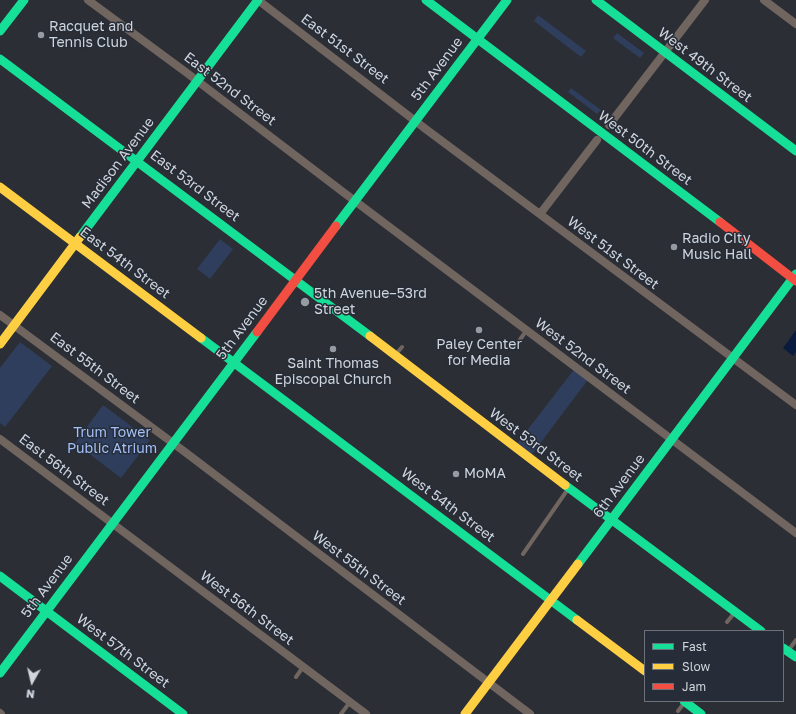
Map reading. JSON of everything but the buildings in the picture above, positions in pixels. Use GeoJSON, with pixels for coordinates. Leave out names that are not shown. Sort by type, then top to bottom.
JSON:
{"type":"FeatureCollection","features":[{"type":"Feature","properties":{"kind":"main road"},"geometry":{"type":"LineString","coordinates":[[0,32],[24,0]]}},
{"type":"Feature","properties":{"kind":"main road","name":"Madison Avenue"},"geometry":{"type":"LineString","coordinates":[[0,344],[258,0]]}},
{"type":"Feature","properties":{"kind":"main road","name":"West 50th Street"},"geometry":{"type":"LineString","coordinates":[[426,0],[795,278]]}},
{"type":"Feature","properties":{"kind":"main road","name":"5th Avenue"},"geometry":{"type":"LineString","coordinates":[[0,672],[507,0]]}},
{"type":"Feature","properties":{"kind":"main road","name":"West 49th Street"},"geometry":{"type":"LineString","coordinates":[[596,0],[796,151]]}},
{"type":"Feature","properties":{"kind":"main road","name":"East 53rd Street"},"geometry":{"type":"LineString","coordinates":[[0,59],[296,280]]}},
{"type":"Feature","properties":{"kind":"main road","name":"East 54th Street"},"geometry":{"type":"LineString","coordinates":[[0,186],[234,362]]}},
{"type":"Feature","properties":{"kind":"main road","name":"6th Avenue"},"geometry":{"type":"LineString","coordinates":[[465,714],[795,278]]}},
{"type":"Feature","properties":{"kind":"main road","name":"West 53rd Street"},"geometry":{"type":"LineString","coordinates":[[296,280],[569,488],[760,630]]}},
{"type":"Feature","properties":{"kind":"main road","name":"West 54th Street"},"geometry":{"type":"LineString","coordinates":[[234,362],[644,670]]}},
{"type":"Feature","properties":{"kind":"main road","name":"West 57th Street"},"geometry":{"type":"LineString","coordinates":[[0,576],[183,714]]}},
{"type":"Feature","properties":{"kind":"main road"},"geometry":{"type":"LineString","coordinates":[[785,649],[796,657]]}},
{"type":"Feature","properties":{"kind":"main road"},"geometry":{"type":"LineString","coordinates":[[686,702],[701,714]]}},
{"type":"Feature","properties":{"kind":"street","name":"East 52nd Street"},"geometry":{"type":"LineString","coordinates":[[88,0],[355,201]]}},
{"type":"Feature","properties":{"kind":"street","name":"East 51st Street"},"geometry":{"type":"LineString","coordinates":[[258,0],[416,120]]}},
{"type":"Feature","properties":{"kind":"street"},"geometry":{"type":"LineString","coordinates":[[609,125],[704,0]]}},
{"type":"Feature","properties":{"kind":"street"},"geometry":{"type":"LineString","coordinates":[[764,0],[796,24]]}},
{"type":"Feature","properties":{"kind":"street","name":"West 51st Street"},"geometry":{"type":"LineString","coordinates":[[416,120],[796,405]]}},
{"type":"Feature","properties":{"kind":"street"},"geometry":{"type":"LineString","coordinates":[[540,214],[597,140]]}},
{"type":"Feature","properties":{"kind":"street","name":"West 52nd Street"},"geometry":{"type":"LineString","coordinates":[[355,201],[796,532]]}},
{"type":"Feature","properties":{"kind":"street","name":"East 55th Street"},"geometry":{"type":"LineString","coordinates":[[0,315],[173,444]]}},
{"type":"Feature","properties":{"kind":"street","name":"East 56th Street"},"geometry":{"type":"LineString","coordinates":[[0,439],[112,523]]}},
{"type":"Feature","properties":{"kind":"street","name":"West 55th Street"},"geometry":{"type":"LineString","coordinates":[[173,444],[530,714]]}},
{"type":"Feature","properties":{"kind":"street","name":"West 56th Street"},"geometry":{"type":"LineString","coordinates":[[112,523],[366,714]]}},
{"type":"Feature","properties":{"kind":"lane"},"geometry":{"type":"LineString","coordinates":[[517,344],[527,330]]}},
{"type":"Feature","properties":{"kind":"lane"},"geometry":{"type":"LineString","coordinates":[[396,355],[402,347]]}},
{"type":"Feature","properties":{"kind":"lane"},"geometry":{"type":"LineString","coordinates":[[523,554],[569,488]]}},
{"type":"Feature","properties":{"kind":"lane"},"geometry":{"type":"LineString","coordinates":[[727,622],[735,611]]}},
{"type":"Feature","properties":{"kind":"lane"},"geometry":{"type":"LineString","coordinates":[[785,649],[796,640]]}},
{"type":"Feature","properties":{"kind":"lane"},"geometry":{"type":"LineString","coordinates":[[296,677],[303,667]]}},
{"type":"Feature","properties":{"kind":"lane"},"geometry":{"type":"LineString","coordinates":[[341,714],[350,702]]}},
{"type":"Feature","properties":{"kind":"lane"},"geometry":{"type":"LineString","coordinates":[[678,711],[684,702]]}},
{"type":"Feature","properties":{"kind":"green space"},"geometry":{"type":"Polygon","coordinates":[[[538,15],[586,51],[581,57],[534,21],[538,15]]]}},
{"type":"Feature","properties":{"kind":"green space"},"geometry":{"type":"Polygon","coordinates":[[[617,33],[644,53],[640,58],[613,38],[617,33]]]}},
{"type":"Feature","properties":{"kind":"green space"},"geometry":{"type":"Polygon","coordinates":[[[571,88],[601,110],[597,114],[568,92],[571,88]]]}},
{"type":"Feature","properties":{"kind":"green space"},"geometry":{"type":"Polygon","coordinates":[[[220,239],[233,249],[210,279],[197,269],[220,239]]]}},
{"type":"Feature","properties":{"kind":"green space"},"geometry":{"type":"Polygon","coordinates":[[[20,342],[52,366],[5,427],[0,423],[0,368],[20,342]]]}},
{"type":"Feature","properties":{"kind":"green space"},"geometry":{"type":"Polygon","coordinates":[[[576,367],[590,377],[530,457],[515,446],[576,367]]]}},
{"type":"Feature","properties":{"kind":"green space","name":"Trum Tower Public Atrium"},"geometry":{"type":"Polygon","coordinates":[[[103,405],[150,440],[121,478],[75,443],[103,405]]]}},
{"type":"Feature","properties":{"kind":"shaded area"},"geometry":{"type":"Polygon","coordinates":[[[796,330],[796,352],[793,356],[783,348],[796,330]]]}},
{"type":"Feature","properties":{"kind":"traffic: fast"},"geometry":{"type":"LineString","coordinates":[[0,31],[24,0]]}},
{"type":"Feature","properties":{"kind":"traffic: fast"},"geometry":{"type":"LineString","coordinates":[[80,237],[258,0]]}},
{"type":"Feature","properties":{"kind":"traffic: fast"},"geometry":{"type":"LineString","coordinates":[[426,0],[720,222]]}},
{"type":"Feature","properties":{"kind":"traffic: fast"},"geometry":{"type":"LineString","coordinates":[[336,226],[507,0]]}},
{"type":"Feature","properties":{"kind":"traffic: fast"},"geometry":{"type":"LineString","coordinates":[[596,0],[796,151]]}},
{"type":"Feature","properties":{"kind":"traffic: fast"},"geometry":{"type":"LineString","coordinates":[[0,59],[370,336]]}},
{"type":"Feature","properties":{"kind":"traffic: fast"},"geometry":{"type":"LineString","coordinates":[[578,564],[796,274]]}},
{"type":"Feature","properties":{"kind":"traffic: fast"},"geometry":{"type":"LineString","coordinates":[[0,673],[257,332]]}},
{"type":"Feature","properties":{"kind":"traffic: fast"},"geometry":{"type":"LineString","coordinates":[[201,338],[577,620]]}},
{"type":"Feature","properties":{"kind":"traffic: fast"},"geometry":{"type":"LineString","coordinates":[[565,485],[760,630]]}},
{"type":"Feature","properties":{"kind":"traffic: fast"},"geometry":{"type":"LineString","coordinates":[[0,576],[183,714]]}},
{"type":"Feature","properties":{"kind":"traffic: fast"},"geometry":{"type":"LineString","coordinates":[[784,649],[796,657]]}},
{"type":"Feature","properties":{"kind":"traffic: fast"},"geometry":{"type":"LineString","coordinates":[[685,702],[701,714]]}},
{"type":"Feature","properties":{"kind":"traffic: slow"},"geometry":{"type":"LineString","coordinates":[[0,187],[201,338]]}},
{"type":"Feature","properties":{"kind":"traffic: slow"},"geometry":{"type":"LineString","coordinates":[[0,344],[80,237]]}},
{"type":"Feature","properties":{"kind":"traffic: slow"},"geometry":{"type":"LineString","coordinates":[[370,336],[565,485]]}},
{"type":"Feature","properties":{"kind":"traffic: slow"},"geometry":{"type":"LineString","coordinates":[[465,714],[578,564]]}},
{"type":"Feature","properties":{"kind":"traffic: slow"},"geometry":{"type":"LineString","coordinates":[[577,620],[644,670]]}},
{"type":"Feature","properties":{"kind":"traffic: jam"},"geometry":{"type":"LineString","coordinates":[[720,222],[796,281]]}},
{"type":"Feature","properties":{"kind":"traffic: jam"},"geometry":{"type":"LineString","coordinates":[[257,332],[336,226]]}},
{"type":"Feature","properties":{"kind":"place","name":"Racquet and Tennis Club"},"geometry":{"type":"Point","coordinates":[41,35]}},
{"type":"Feature","properties":{"kind":"place","name":"Radio City Music Hall"},"geometry":{"type":"Point","coordinates":[674,247]}},
{"type":"Feature","properties":{"kind":"place","name":"5th Avenue–53rd Street"},"geometry":{"type":"Point","coordinates":[305,302]}},
{"type":"Feature","properties":{"kind":"place","name":"Paley Center for Media"},"geometry":{"type":"Point","coordinates":[479,330]}},
{"type":"Feature","properties":{"kind":"place","name":"Saint Thomas Episcopal Church"},"geometry":{"type":"Point","coordinates":[333,349]}},
{"type":"Feature","properties":{"kind":"place","name":"MoMA"},"geometry":{"type":"Point","coordinates":[456,474]}}]}
